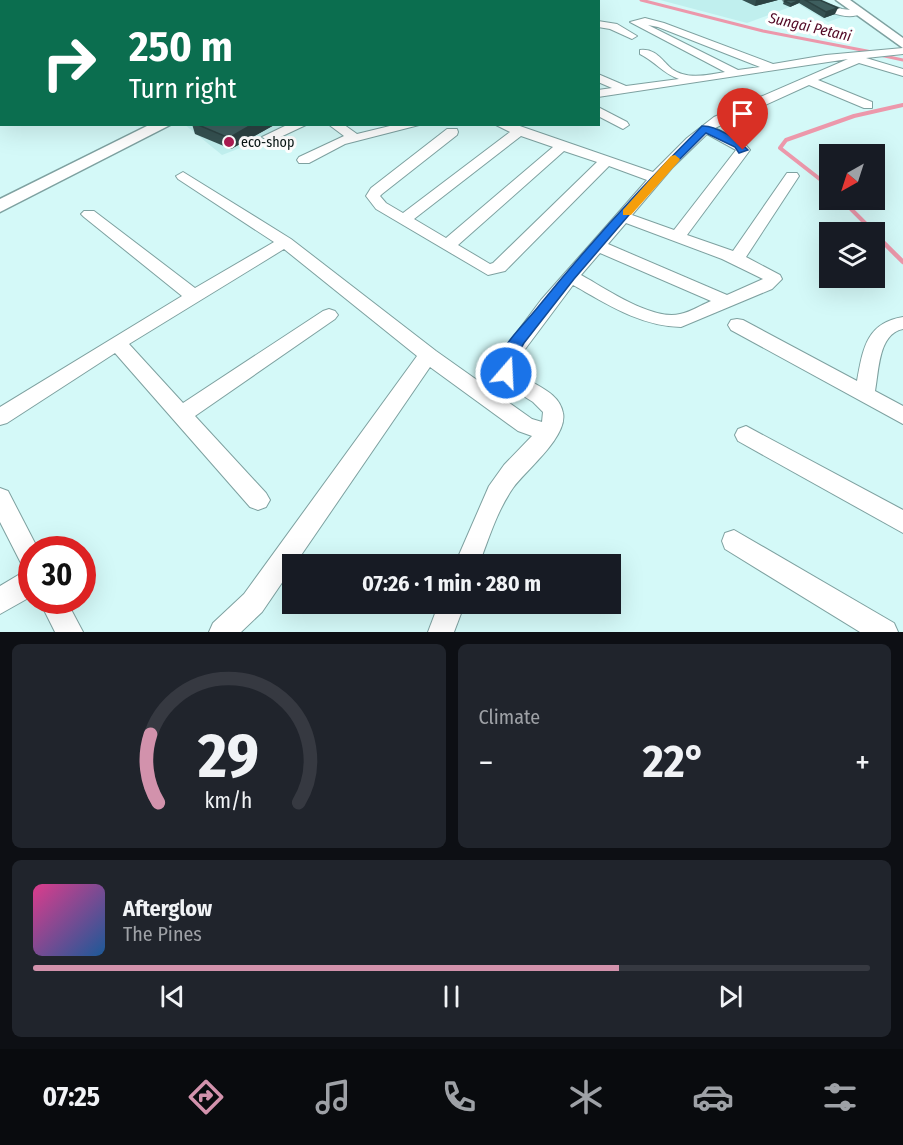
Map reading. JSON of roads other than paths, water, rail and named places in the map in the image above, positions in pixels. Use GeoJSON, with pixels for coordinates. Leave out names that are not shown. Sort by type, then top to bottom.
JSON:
{"type":"FeatureCollection","features":[{"type":"Feature","properties":{"kind":"main road"},"geometry":{"type":"LineString","coordinates":[[834,0],[865,13]]}},
{"type":"Feature","properties":{"kind":"main road"},"geometry":{"type":"LineString","coordinates":[[842,0],[865,13],[903,44]]}},
{"type":"Feature","properties":{"kind":"main road"},"geometry":{"type":"LineString","coordinates":[[0,206],[160,126]]}},
{"type":"Feature","properties":{"kind":"street"},"geometry":{"type":"LineString","coordinates":[[810,1],[841,12],[865,13]]}},
{"type":"Feature","properties":{"kind":"street"},"geometry":{"type":"LineString","coordinates":[[737,74],[635,22],[645,21],[666,27],[772,68]]}},
{"type":"Feature","properties":{"kind":"street"},"geometry":{"type":"LineString","coordinates":[[600,24],[613,26],[628,37],[666,27]]}},
{"type":"Feature","properties":{"kind":"street"},"geometry":{"type":"LineString","coordinates":[[600,94],[880,52],[903,51]]}},
{"type":"Feature","properties":{"kind":"street"},"geometry":{"type":"LineString","coordinates":[[644,52],[658,59],[669,72],[695,80]]}},
{"type":"Feature","properties":{"kind":"street"},"geometry":{"type":"LineString","coordinates":[[471,554],[492,501],[553,422],[550,406],[506,373],[507,359],[570,276],[656,178],[705,128],[718,120],[856,56],[903,73]]}},
{"type":"Feature","properties":{"kind":"street"},"geometry":{"type":"LineString","coordinates":[[600,78],[624,90]]}},
{"type":"Feature","properties":{"kind":"street"},"geometry":{"type":"LineString","coordinates":[[807,80],[868,105]]}},
{"type":"Feature","properties":{"kind":"street"},"geometry":{"type":"LineString","coordinates":[[600,112],[623,125]]}},
{"type":"Feature","properties":{"kind":"street"},"geometry":{"type":"LineString","coordinates":[[278,130],[294,126]]}},
{"type":"Feature","properties":{"kind":"street"},"geometry":{"type":"LineString","coordinates":[[337,126],[355,138]]}},
{"type":"Feature","properties":{"kind":"street"},"geometry":{"type":"LineString","coordinates":[[304,160],[334,144],[409,126]]}},
{"type":"Feature","properties":{"kind":"street"},"geometry":{"type":"LineString","coordinates":[[505,126],[656,178]]}},
{"type":"Feature","properties":{"kind":"street"},"geometry":{"type":"LineString","coordinates":[[676,237],[743,150],[738,145],[705,128]]}},
{"type":"Feature","properties":{"kind":"street"},"geometry":{"type":"LineString","coordinates":[[405,219],[519,131]]}},
{"type":"Feature","properties":{"kind":"street"},"geometry":{"type":"LineString","coordinates":[[452,132],[376,191],[373,196],[377,203],[484,268],[491,270],[499,267],[606,161]]}},
{"type":"Feature","properties":{"kind":"street"},"geometry":{"type":"LineString","coordinates":[[448,245],[562,146]]}},
{"type":"Feature","properties":{"kind":"street"},"geometry":{"type":"LineString","coordinates":[[183,176],[285,242],[429,356],[525,425],[547,432]]}},
{"type":"Feature","properties":{"kind":"street"},"geometry":{"type":"LineString","coordinates":[[736,259],[792,176]]}},
{"type":"Feature","properties":{"kind":"street"},"geometry":{"type":"LineString","coordinates":[[89,214],[195,297]]}},
{"type":"Feature","properties":{"kind":"street"},"geometry":{"type":"LineString","coordinates":[[570,276],[647,316],[671,322],[681,321],[766,285],[774,279],[767,273],[736,259],[623,217]]}},
{"type":"Feature","properties":{"kind":"street"},"geometry":{"type":"LineString","coordinates":[[0,417],[117,343],[285,242]]}},
{"type":"Feature","properties":{"kind":"street"},"geometry":{"type":"LineString","coordinates":[[596,245],[726,301]]}},
{"type":"Feature","properties":{"kind":"street"},"geometry":{"type":"LineString","coordinates":[[182,414],[329,315]]}},
{"type":"Feature","properties":{"kind":"street"},"geometry":{"type":"LineString","coordinates":[[864,395],[877,339],[886,327],[893,323],[903,323]]}},
{"type":"Feature","properties":{"kind":"street"},"geometry":{"type":"LineString","coordinates":[[737,325],[903,416]]}},
{"type":"Feature","properties":{"kind":"street"},"geometry":{"type":"LineString","coordinates":[[117,343],[258,500]]}},
{"type":"Feature","properties":{"kind":"street"},"geometry":{"type":"LineString","coordinates":[[222,632],[254,603],[429,356]]}},
{"type":"Feature","properties":{"kind":"street"},"geometry":{"type":"LineString","coordinates":[[747,435],[903,522]]}},
{"type":"Feature","properties":{"kind":"street"},"geometry":{"type":"LineString","coordinates":[[0,498],[19,536]]}},
{"type":"Feature","properties":{"kind":"street"},"geometry":{"type":"LineString","coordinates":[[734,541],[885,632]]}},
{"type":"Feature","properties":{"kind":"street"},"geometry":{"type":"LineString","coordinates":[[0,601],[18,590]]}},
{"type":"Feature","properties":{"kind":"street"},"geometry":{"type":"LineString","coordinates":[[60,614],[70,632]]}},
{"type":"Feature","properties":{"kind":"street"},"geometry":{"type":"LineString","coordinates":[[441,632],[448,614]]}},
{"type":"Feature","properties":{"kind":"waterway","name":"Sungai Petani"},"geometry":{"type":"LineString","coordinates":[[641,0],[763,31],[872,52]]}},
{"type":"Feature","properties":{"kind":"waterway","name":"Sungai Petani"},"geometry":{"type":"LineString","coordinates":[[880,55],[903,60]]}},
{"type":"Feature","properties":{"kind":"waterway","name":"Sungai Petani"},"geometry":{"type":"LineString","coordinates":[[819,178],[780,148],[786,140],[854,116],[903,105]]}},
{"type":"Feature","properties":{"kind":"waterway","name":"Sungai Petani"},"geometry":{"type":"LineString","coordinates":[[852,210],[864,222]]}},
{"type":"Feature","properties":{"kind":"waterway","name":"Sungai Petani"},"geometry":{"type":"LineString","coordinates":[[885,244],[903,262]]}},
{"type":"Feature","properties":{"kind":"place","name":"eco-shop"},"geometry":{"type":"Point","coordinates":[229,142]}}]}
